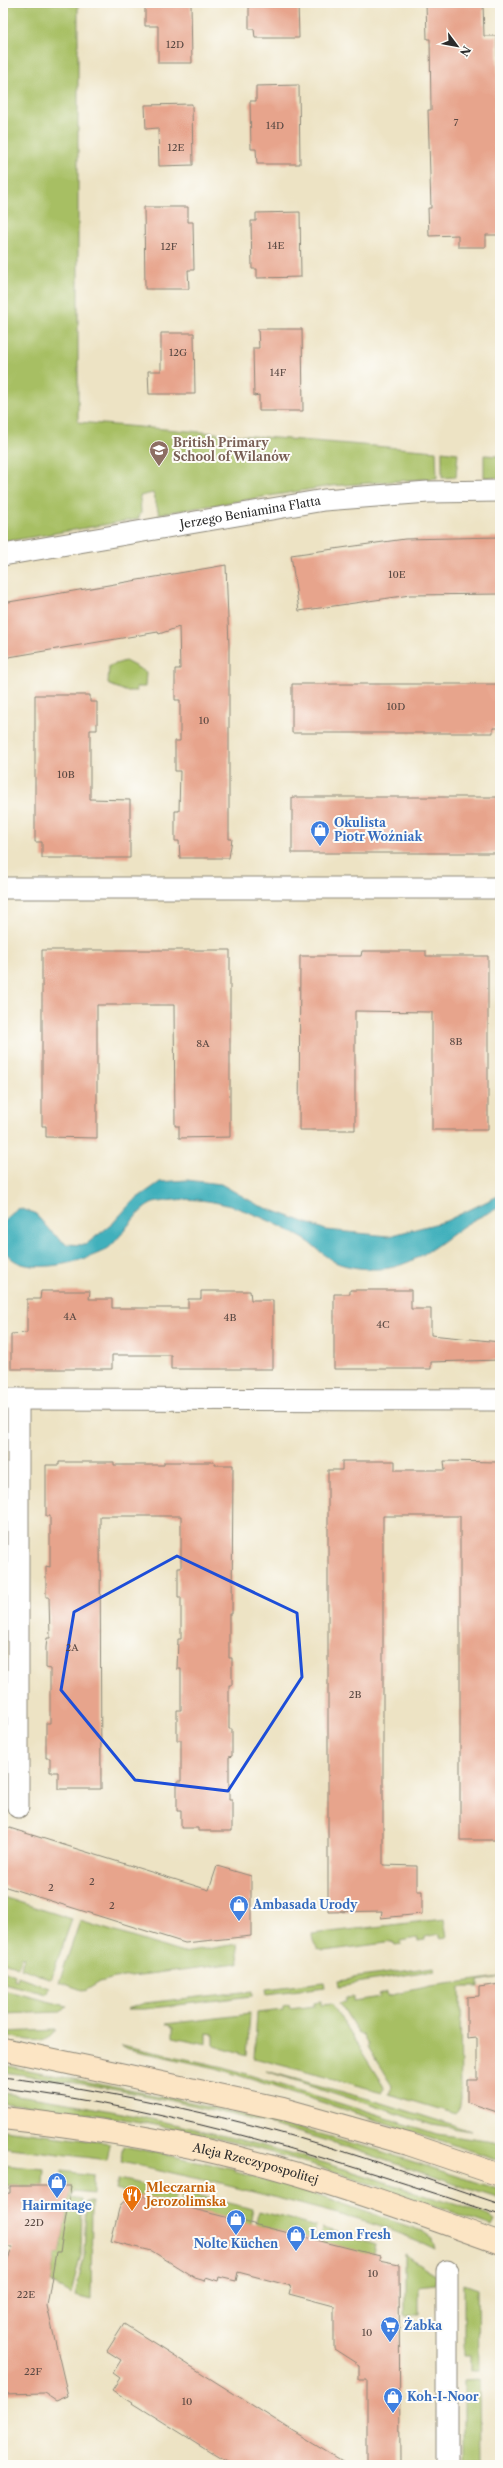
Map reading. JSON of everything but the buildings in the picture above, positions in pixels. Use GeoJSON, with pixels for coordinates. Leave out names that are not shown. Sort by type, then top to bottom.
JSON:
{"type":"FeatureCollection","features":[{"type":"Feature","properties":{"kind":"street","name":"Jerzego Beniamina Flatta"},"geometry":{"type":"LineString","coordinates":[[3,555],[324,500],[420,492],[500,492]]}},
{"type":"Feature","properties":{"kind":"street"},"geometry":{"type":"LineString","coordinates":[[3,888],[500,888]]}},
{"type":"Feature","properties":{"kind":"street"},"geometry":{"type":"LineString","coordinates":[[18,1807],[10,1399],[500,1400]]}},
{"type":"Feature","properties":{"kind":"street"},"geometry":{"type":"LineString","coordinates":[[3,2049],[282,2109],[408,2144],[500,2175]]}},
{"type":"Feature","properties":{"kind":"street","name":"Aleja Rzeczypospolitej"},"geometry":{"type":"LineString","coordinates":[[3,2118],[120,2133],[240,2158],[313,2180],[500,2243]]}},
{"type":"Feature","properties":{"kind":"street"},"geometry":{"type":"LineString","coordinates":[[447,2271],[447,2465]]}},
{"type":"Feature","properties":{"kind":"highlighted area"},"geometry":{"type":"Polygon","coordinates":[[[177,1556],[297,1613],[302,1677],[228,1791],[135,1780],[61,1690],[74,1612],[177,1556]]]}},
{"type":"Feature","properties":{"kind":"green space"},"geometry":{"type":"Polygon","coordinates":[[[3,3],[78,3],[78,422],[436,451],[437,478],[331,486],[159,514],[153,493],[140,496],[141,513],[138,519],[3,542],[3,3]]]}},
{"type":"Feature","properties":{"kind":"green space"},"geometry":{"type":"Polygon","coordinates":[[[442,451],[458,453],[456,477],[442,478],[442,451]]]}},
{"type":"Feature","properties":{"kind":"green space"},"geometry":{"type":"Polygon","coordinates":[[[484,455],[500,456],[500,478],[484,477],[484,455]]]}},
{"type":"Feature","properties":{"kind":"green space"},"geometry":{"type":"Polygon","coordinates":[[[125,661],[146,672],[145,687],[136,687],[137,691],[125,691],[108,684],[109,666],[125,661]]]}},
{"type":"Feature","properties":{"kind":"green space"},"geometry":{"type":"Polygon","coordinates":[[[3,1897],[72,1919],[51,1979],[21,1968],[24,1957],[21,1957],[18,1967],[3,1962],[3,1897]]]}},
{"type":"Feature","properties":{"kind":"green space"},"geometry":{"type":"Polygon","coordinates":[[[444,1919],[447,1937],[440,1938],[440,1934],[425,1937],[425,1940],[418,1941],[417,1938],[400,1941],[401,1944],[394,1945],[393,1942],[324,1951],[317,1947],[312,1937],[312,1934],[444,1919]]]}},
{"type":"Feature","properties":{"kind":"green space"},"geometry":{"type":"Polygon","coordinates":[[[80,1921],[183,1953],[237,1944],[239,1963],[115,1978],[100,1982],[85,1991],[59,1982],[80,1921]]]}},
{"type":"Feature","properties":{"kind":"green space"},"geometry":{"type":"Polygon","coordinates":[[[434,1967],[435,1970],[339,1986],[338,1980],[434,1967]]]}},
{"type":"Feature","properties":{"kind":"green space"},"geometry":{"type":"Polygon","coordinates":[[[3,1970],[15,1975],[14,1979],[17,1980],[18,1976],[49,1987],[46,1994],[3,1983],[3,1970]]]}},
{"type":"Feature","properties":{"kind":"green space"},"geometry":{"type":"Polygon","coordinates":[[[500,1977],[479,1981],[479,1987],[460,1987],[461,2099],[459,2111],[456,2114],[389,2094],[392,2086],[368,2047],[369,2044],[363,2034],[359,2034],[340,2003],[346,2002],[346,1998],[353,1997],[353,2001],[380,1997],[379,1994],[386,1992],[387,1996],[430,1986],[500,1977]]]}},
{"type":"Feature","properties":{"kind":"green space"},"geometry":{"type":"Polygon","coordinates":[[[324,1982],[325,1987],[267,1994],[266,1989],[324,1982]]]}},
{"type":"Feature","properties":{"kind":"green space"},"geometry":{"type":"Polygon","coordinates":[[[3,1990],[67,2006],[61,2012],[3,2014],[3,1990]]]}},
{"type":"Feature","properties":{"kind":"green space"},"geometry":{"type":"Polygon","coordinates":[[[252,1991],[252,1996],[145,2009],[127,2009],[145,2003],[252,1991]]]}},
{"type":"Feature","properties":{"kind":"green space"},"geometry":{"type":"Polygon","coordinates":[[[321,2001],[321,2005],[332,2004],[384,2087],[383,2092],[254,2058],[257,2013],[283,2010],[283,2006],[289,2005],[290,2009],[314,2006],[314,2002],[321,2001]]]}},
{"type":"Feature","properties":{"kind":"green space"},"geometry":{"type":"Polygon","coordinates":[[[250,2014],[247,2056],[214,2046],[214,2035],[207,2034],[207,2044],[173,2037],[173,2027],[166,2024],[250,2014]]]}},
{"type":"Feature","properties":{"kind":"green space"},"geometry":{"type":"Polygon","coordinates":[[[56,2030],[51,2036],[39,2040],[3,2035],[3,2032],[56,2030]]]}},
{"type":"Feature","properties":{"kind":"green space"},"geometry":{"type":"Polygon","coordinates":[[[121,2045],[224,2067],[437,2134],[494,2142],[500,2144],[500,2160],[216,2068],[128,2049],[121,2045]]]}},
{"type":"Feature","properties":{"kind":"green space"},"geometry":{"type":"Polygon","coordinates":[[[3,2065],[195,2103],[283,2124],[377,2150],[500,2190],[500,2199],[378,2157],[296,2132],[213,2110],[130,2092],[3,2072],[3,2065]]]}},
{"type":"Feature","properties":{"kind":"green space"},"geometry":{"type":"Polygon","coordinates":[[[266,2071],[376,2101],[471,2131],[432,2125],[266,2071]]]}},
{"type":"Feature","properties":{"kind":"green space"},"geometry":{"type":"Polygon","coordinates":[[[3,2093],[110,2111],[269,2147],[462,2206],[482,2213],[495,2220],[492,2226],[320,2167],[230,2141],[101,2115],[3,2103],[3,2093]]]}},
{"type":"Feature","properties":{"kind":"green space"},"geometry":{"type":"Polygon","coordinates":[[[3,2130],[110,2143],[107,2160],[3,2147],[3,2130]]]}},
{"type":"Feature","properties":{"kind":"green space"},"geometry":{"type":"Polygon","coordinates":[[[124,2146],[235,2169],[235,2172],[290,2186],[422,2231],[432,2238],[435,2249],[390,2230],[343,2215],[216,2183],[121,2162],[124,2146]]]}},
{"type":"Feature","properties":{"kind":"green space"},"geometry":{"type":"Polygon","coordinates":[[[3,2165],[45,2169],[44,2186],[3,2186],[3,2165]]]}},
{"type":"Feature","properties":{"kind":"green space"},"geometry":{"type":"Polygon","coordinates":[[[62,2171],[93,2175],[93,2194],[73,2192],[71,2198],[82,2200],[81,2255],[71,2294],[51,2283],[56,2252],[60,2252],[71,2186],[60,2186],[62,2171]]]}},
{"type":"Feature","properties":{"kind":"green space"},"geometry":{"type":"Polygon","coordinates":[[[118,2179],[176,2191],[173,2205],[116,2190],[118,2179]]]}},
{"type":"Feature","properties":{"kind":"green space"},"geometry":{"type":"Polygon","coordinates":[[[182,2192],[253,2209],[250,2224],[179,2206],[182,2192]]]}},
{"type":"Feature","properties":{"kind":"green space"},"geometry":{"type":"Polygon","coordinates":[[[86,2201],[92,2201],[91,2300],[75,2296],[84,2257],[86,2201]]]}},
{"type":"Feature","properties":{"kind":"green space"},"geometry":{"type":"Polygon","coordinates":[[[259,2211],[316,2226],[313,2240],[255,2225],[259,2211]]]}},
{"type":"Feature","properties":{"kind":"green space"},"geometry":{"type":"Polygon","coordinates":[[[323,2228],[376,2244],[374,2255],[320,2242],[323,2228]]]}},
{"type":"Feature","properties":{"kind":"green space"},"geometry":{"type":"Polygon","coordinates":[[[405,2255],[437,2275],[435,2284],[419,2286],[419,2315],[405,2315],[405,2255]]]}},
{"type":"Feature","properties":{"kind":"green space"},"geometry":{"type":"Polygon","coordinates":[[[464,2284],[478,2289],[479,2370],[470,2370],[470,2355],[464,2355],[464,2284]]]}},
{"type":"Feature","properties":{"kind":"green space"},"geometry":{"type":"Polygon","coordinates":[[[480,2380],[481,2465],[464,2465],[464,2381],[480,2380]]]}},
{"type":"Feature","properties":{"kind":"water"},"geometry":{"type":"Polygon","coordinates":[[[187,1180],[221,1184],[258,1205],[326,1230],[389,1236],[446,1221],[500,1195],[500,1207],[465,1225],[420,1256],[400,1265],[383,1269],[361,1268],[338,1263],[329,1259],[308,1241],[272,1222],[238,1208],[202,1200],[184,1199],[151,1204],[138,1214],[109,1248],[83,1259],[67,1263],[51,1266],[35,1266],[21,1263],[10,1257],[3,1246],[3,1222],[18,1208],[35,1213],[50,1231],[66,1244],[85,1245],[112,1224],[133,1201],[160,1182],[187,1180]]]}},
{"type":"Feature","properties":{"kind":"tram line"},"geometry":{"type":"LineString","coordinates":[[3,2077],[123,2096],[241,2122],[342,2151],[500,2204]]}},
{"type":"Feature","properties":{"kind":"tram line"},"geometry":{"type":"LineString","coordinates":[[3,2088],[68,2097],[193,2123],[316,2156],[500,2215]]}},
{"type":"Feature","properties":{"kind":"place","name":"British Primary School of Wilanów"},"geometry":{"type":"Point","coordinates":[159,467]}},
{"type":"Feature","properties":{"kind":"place","name":"Okulista Piotr Woźniak"},"geometry":{"type":"Point","coordinates":[320,847]}},
{"type":"Feature","properties":{"kind":"place","name":"Ambasada Urody"},"geometry":{"type":"Point","coordinates":[239,1922]}},
{"type":"Feature","properties":{"kind":"place","name":"Hairmitage"},"geometry":{"type":"Point","coordinates":[57,2199]}},
{"type":"Feature","properties":{"kind":"place","name":"Mleczarnia Jerozolimska"},"geometry":{"type":"Point","coordinates":[132,2212]}},
{"type":"Feature","properties":{"kind":"place","name":"Nolte Küchen"},"geometry":{"type":"Point","coordinates":[236,2236]}},
{"type":"Feature","properties":{"kind":"place","name":"Lemon Fresh"},"geometry":{"type":"Point","coordinates":[296,2252]}},
{"type":"Feature","properties":{"kind":"place","name":"Żabka"},"geometry":{"type":"Point","coordinates":[390,2343]}},
{"type":"Feature","properties":{"kind":"place","name":"Koh-I-Noor"},"geometry":{"type":"Point","coordinates":[393,2414]}}]}
